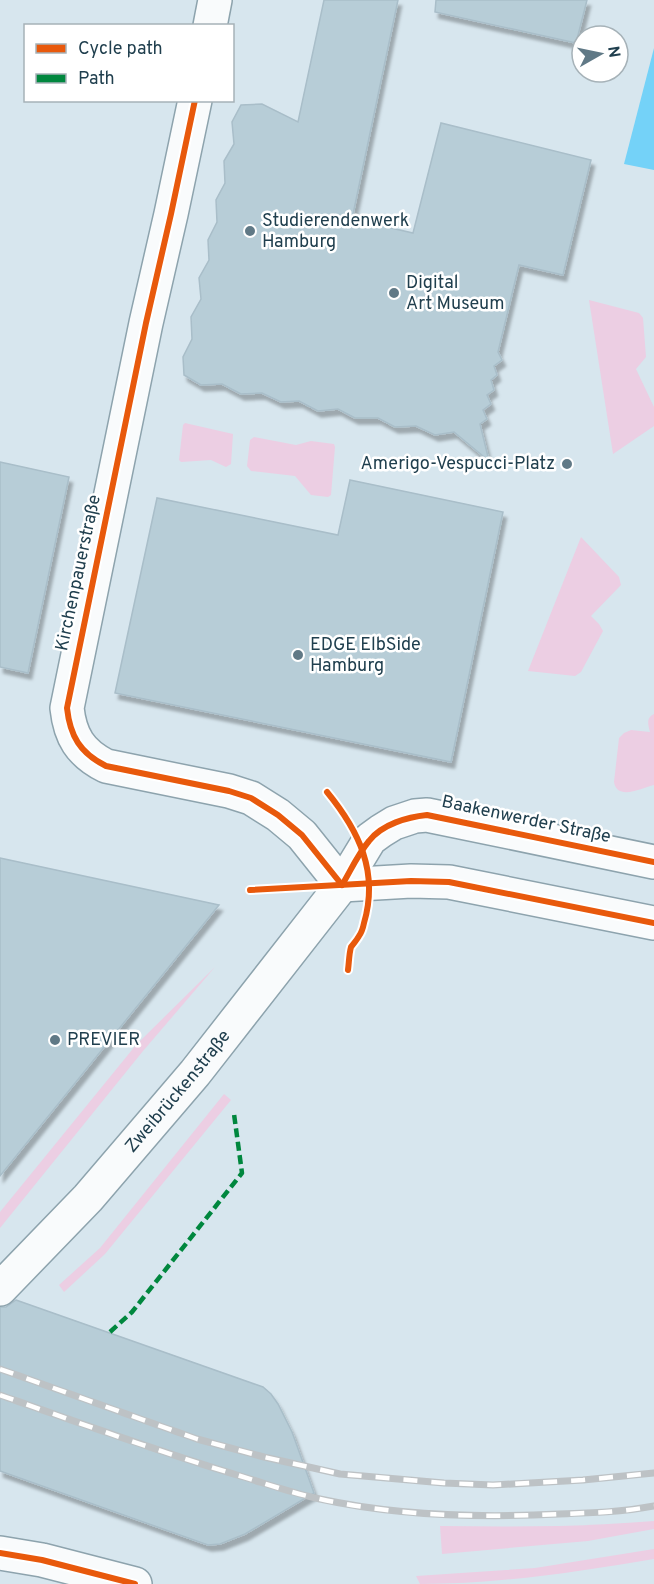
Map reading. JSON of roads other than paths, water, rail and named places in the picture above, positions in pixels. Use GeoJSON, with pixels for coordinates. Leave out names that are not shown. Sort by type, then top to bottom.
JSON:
{"type":"FeatureCollection","features":[{"type":"Feature","properties":{"kind":"main road"},"geometry":{"type":"LineString","coordinates":[[210,24],[215,0]]}},
{"type":"Feature","properties":{"kind":"main road","name":"Kirchenpauerstraße"},"geometry":{"type":"LineString","coordinates":[[195,102],[146,322],[67,708],[69,724],[74,738],[84,752],[94,761],[106,766],[229,791],[250,798],[278,815],[302,834],[342,885]]}},
{"type":"Feature","properties":{"kind":"main road","name":"Baakenwerder Straße"},"geometry":{"type":"LineString","coordinates":[[342,885],[370,839],[394,823],[415,816],[427,815],[654,862]]}},
{"type":"Feature","properties":{"kind":"main road"},"geometry":{"type":"LineString","coordinates":[[342,885],[411,881],[449,882],[654,923]]}},
{"type":"Feature","properties":{"kind":"main road","name":"Zweibrückenstraße"},"geometry":{"type":"LineString","coordinates":[[0,1289],[122,1160],[195,1073],[342,885]]}},
{"type":"Feature","properties":{"kind":"main road"},"geometry":{"type":"LineString","coordinates":[[0,1553],[42,1560],[135,1584]]}},
{"type":"Feature","properties":{"kind":"water"},"geometry":{"type":"Polygon","coordinates":[[[654,48],[654,170],[624,164],[654,48]]]}},
{"type":"Feature","properties":{"kind":"railway"},"geometry":{"type":"LineString","coordinates":[[0,1369],[197,1439],[340,1474],[493,1485],[654,1473]]}},
{"type":"Feature","properties":{"kind":"railway"},"geometry":{"type":"LineString","coordinates":[[0,1395],[207,1466],[299,1494],[349,1505],[409,1512],[499,1516],[607,1512],[654,1506]]}},
{"type":"Feature","properties":{"kind":"place","name":"Studierendenwerk Hamburg"},"geometry":{"type":"Point","coordinates":[250,231]}},
{"type":"Feature","properties":{"kind":"place","name":"Digital Art Museum"},"geometry":{"type":"Point","coordinates":[394,293]}},
{"type":"Feature","properties":{"kind":"place","name":"Amerigo-Vespucci-Platz"},"geometry":{"type":"Point","coordinates":[567,464]}},
{"type":"Feature","properties":{"kind":"place","name":"EDGE ElbSide Hamburg"},"geometry":{"type":"Point","coordinates":[298,655]}},
{"type":"Feature","properties":{"kind":"place","name":"PREVIER"},"geometry":{"type":"Point","coordinates":[55,1040]}}]}
